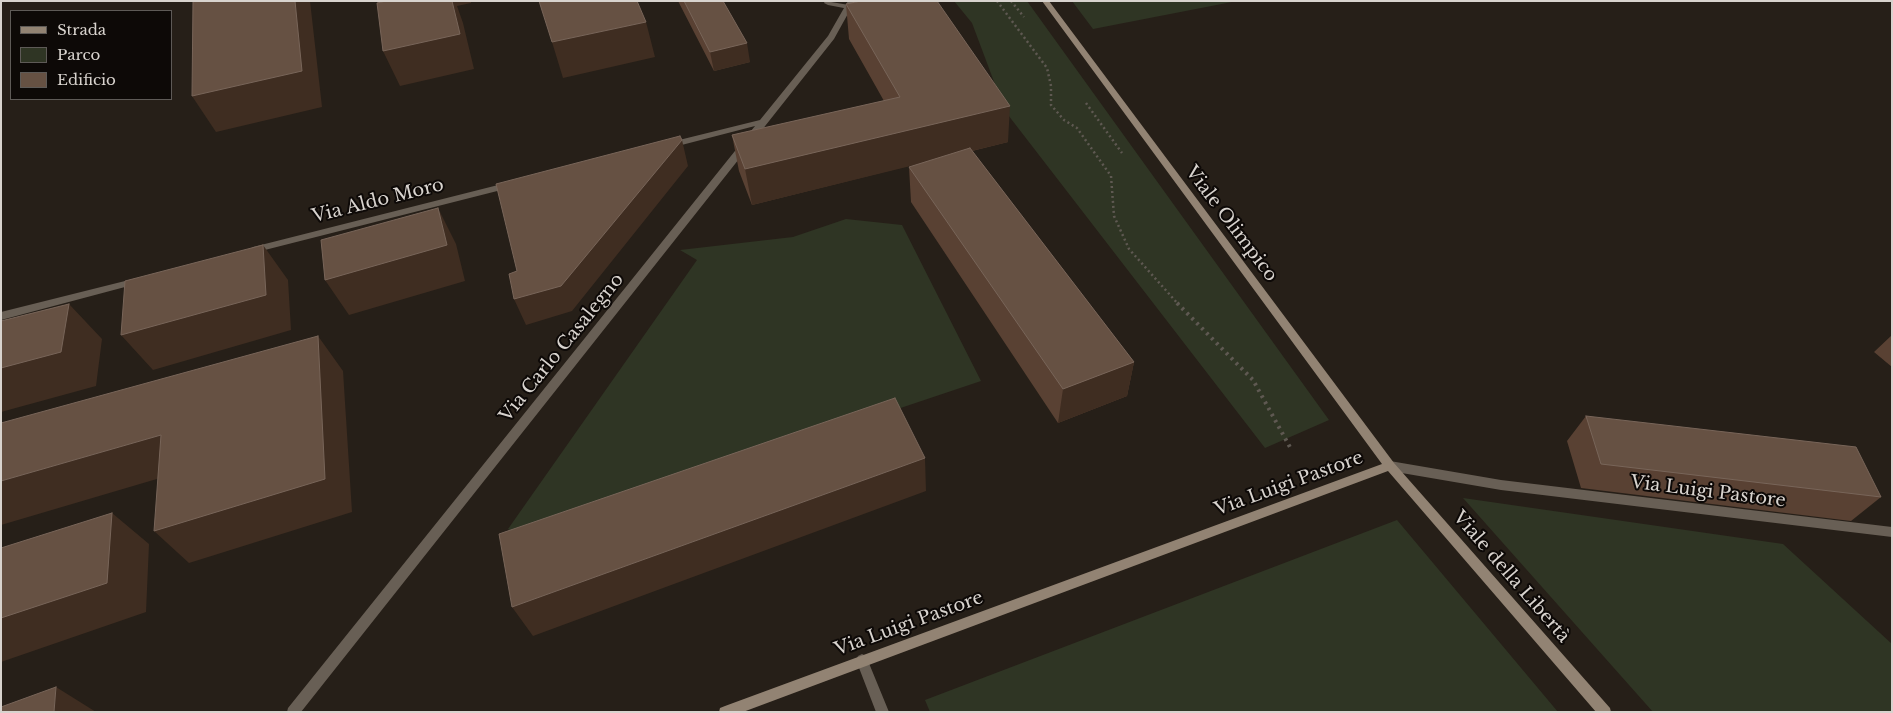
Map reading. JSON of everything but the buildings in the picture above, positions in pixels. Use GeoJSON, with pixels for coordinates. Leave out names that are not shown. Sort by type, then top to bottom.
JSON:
{"type":"FeatureCollection","features":[{"type":"Feature","properties":{"kind":"main road","name":"Viale Olimpico"},"geometry":{"type":"LineString","coordinates":[[1045,1],[1390,466]]}},
{"type":"Feature","properties":{"kind":"main road","name":"Via Luigi Pastore"},"geometry":{"type":"LineString","coordinates":[[725,712],[1390,466]]}},
{"type":"Feature","properties":{"kind":"main road","name":"Viale della Libertà"},"geometry":{"type":"LineString","coordinates":[[1390,466],[1605,712]]}},
{"type":"Feature","properties":{"kind":"street"},"geometry":{"type":"LineString","coordinates":[[828,3],[851,4]]}},
{"type":"Feature","properties":{"kind":"street","name":"Via Carlo Casalegno"},"geometry":{"type":"LineString","coordinates":[[293,712],[832,37],[851,4]]}},
{"type":"Feature","properties":{"kind":"street"},"geometry":{"type":"LineString","coordinates":[[659,148],[763,122]]}},
{"type":"Feature","properties":{"kind":"street","name":"Via Aldo Moro"},"geometry":{"type":"LineString","coordinates":[[240,254],[517,183]]}},
{"type":"Feature","properties":{"kind":"street"},"geometry":{"type":"LineString","coordinates":[[1,316],[145,279]]}},
{"type":"Feature","properties":{"kind":"street","name":"Via Luigi Pastore"},"geometry":{"type":"LineString","coordinates":[[1390,466],[1501,485],[1892,532]]}},
{"type":"Feature","properties":{"kind":"street"},"geometry":{"type":"LineString","coordinates":[[862,660],[883,712]]}},
{"type":"Feature","properties":{"kind":"path"},"geometry":{"type":"LineString","coordinates":[[997,1],[1048,68],[1051,86],[1051,105],[1064,120],[1076,128],[1111,176],[1114,216],[1129,249],[1176,302],[1254,380],[1291,449]]}},
{"type":"Feature","properties":{"kind":"green space"},"geometry":{"type":"Polygon","coordinates":[[[954,1],[1027,1],[1329,420],[1265,448],[1005,111],[972,23],[954,1]]]}},
{"type":"Feature","properties":{"kind":"green space"},"geometry":{"type":"Polygon","coordinates":[[[1072,1],[1237,1],[1093,29],[1072,1]]]}},
{"type":"Feature","properties":{"kind":"green space"},"geometry":{"type":"Polygon","coordinates":[[[846,219],[902,225],[981,381],[519,536],[508,529],[697,260],[680,250],[793,237],[846,219]]]}},
{"type":"Feature","properties":{"kind":"green space"},"geometry":{"type":"Polygon","coordinates":[[[1463,498],[1783,544],[1892,644],[1892,712],[1653,712],[1463,498]]]}},
{"type":"Feature","properties":{"kind":"green space"},"geometry":{"type":"Polygon","coordinates":[[[1397,520],[1558,712],[930,712],[925,700],[1397,520]]]}}]}
